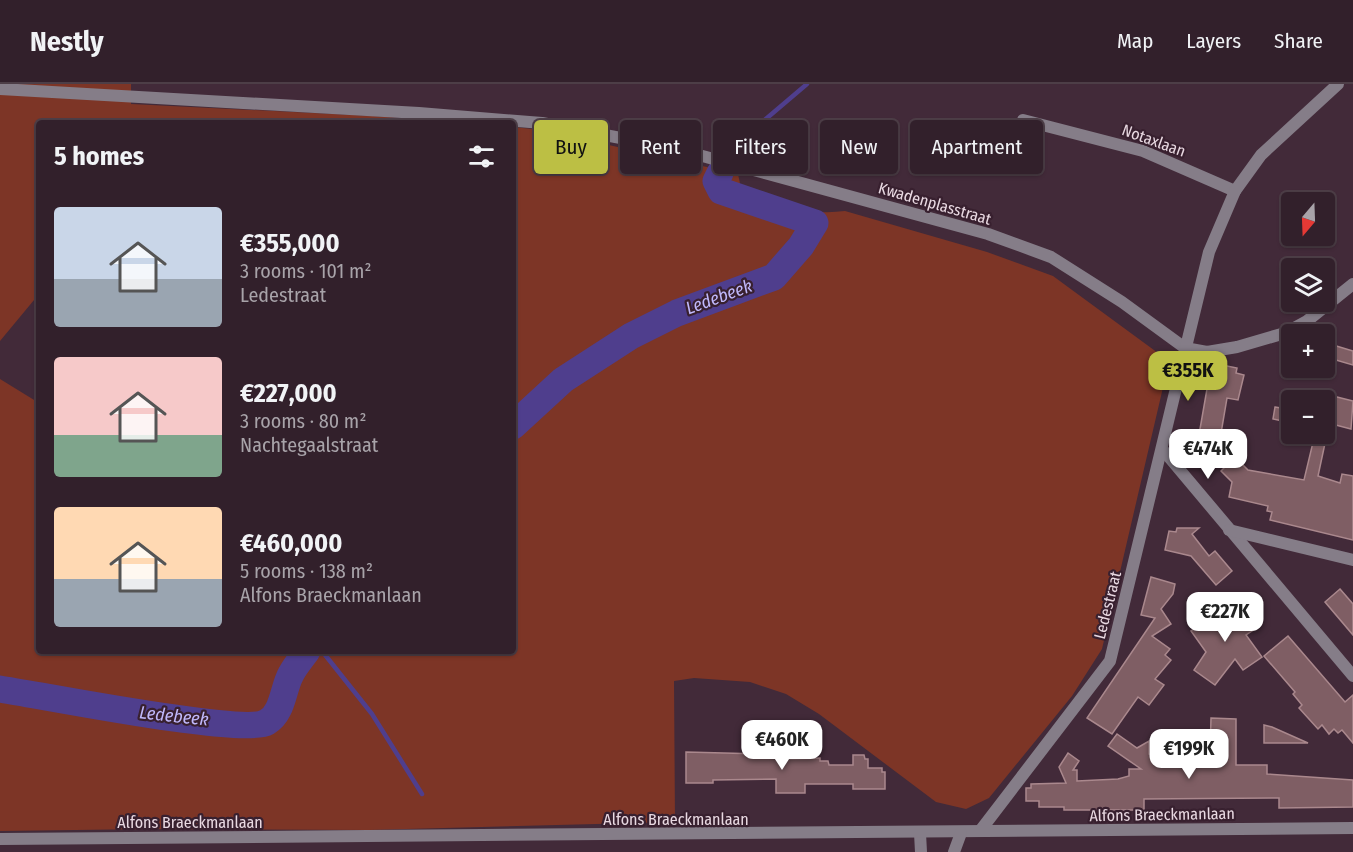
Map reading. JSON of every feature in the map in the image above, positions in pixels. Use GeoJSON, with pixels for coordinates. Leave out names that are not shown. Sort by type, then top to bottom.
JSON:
{"type":"FeatureCollection","features":[{"type":"Feature","properties":{"kind":"street"},"geometry":{"type":"LineString","coordinates":[[1338,84],[1261,155],[1235,191],[1209,252],[1185,348],[1207,352],[1237,347],[1285,333],[1307,321],[1353,284]]}},
{"type":"Feature","properties":{"kind":"street","name":"Kwadenplasstraat"},"geometry":{"type":"LineString","coordinates":[[0,89],[115,89],[504,120]]}},
{"type":"Feature","properties":{"kind":"street","name":"Kwadenplasstraat"},"geometry":{"type":"LineString","coordinates":[[516,121],[542,123],[673,148],[988,234],[1052,257],[1122,302],[1185,348]]}},
{"type":"Feature","properties":{"kind":"street","name":"Notaxlaan"},"geometry":{"type":"LineString","coordinates":[[1043,125],[1143,151],[1235,191]]}},
{"type":"Feature","properties":{"kind":"street","name":"Ledestraat"},"geometry":{"type":"LineString","coordinates":[[980,831],[1110,661],[1163,450],[1185,348]]}},
{"type":"Feature","properties":{"kind":"street"},"geometry":{"type":"LineString","coordinates":[[1163,450],[1353,676]]}},
{"type":"Feature","properties":{"kind":"street"},"geometry":{"type":"LineString","coordinates":[[1229,530],[1353,560]]}},
{"type":"Feature","properties":{"kind":"street","name":"Alfons Braeckmanlaan"},"geometry":{"type":"LineString","coordinates":[[0,839],[961,833],[1353,828]]}},
{"type":"Feature","properties":{"kind":"street"},"geometry":{"type":"LineString","coordinates":[[920,833],[921,852]]}},
{"type":"Feature","properties":{"kind":"street"},"geometry":{"type":"LineString","coordinates":[[954,852],[961,833]]}},
{"type":"Feature","properties":{"kind":"shaded area"},"geometry":{"type":"Polygon","coordinates":[[[0,84],[131,84],[131,104],[423,120],[36,120],[36,298],[0,341],[0,84]]]}},
{"type":"Feature","properties":{"kind":"shaded area"},"geometry":{"type":"Polygon","coordinates":[[[516,127],[534,129],[534,174],[608,174],[608,145],[620,148],[620,174],[701,174],[701,166],[713,168],[713,174],[738,174],[741,188],[779,204],[817,212],[845,211],[987,252],[1053,276],[1158,353],[1168,366],[1102,649],[1072,696],[989,798],[966,809],[936,802],[819,714],[786,694],[750,682],[694,678],[674,681],[675,822],[369,830],[0,831],[0,379],[36,401],[36,654],[516,654],[516,127]]]}},
{"type":"Feature","properties":{"kind":"building"},"geometry":{"type":"Polygon","coordinates":[[[1335,346],[1353,351],[1353,365],[1335,360],[1335,346]]]}},
{"type":"Feature","properties":{"kind":"building"},"geometry":{"type":"Polygon","coordinates":[[[1222,365],[1237,368],[1236,373],[1244,375],[1238,400],[1227,398],[1219,445],[1200,429],[1211,366],[1221,368],[1222,365]]]}},
{"type":"Feature","properties":{"kind":"building"},"geometry":{"type":"Polygon","coordinates":[[[1335,396],[1353,401],[1351,429],[1335,425],[1335,396]]]}},
{"type":"Feature","properties":{"kind":"building"},"geometry":{"type":"Polygon","coordinates":[[[1275,407],[1281,408],[1281,421],[1273,419],[1275,407]]]}},
{"type":"Feature","properties":{"kind":"building"},"geometry":{"type":"Polygon","coordinates":[[[1313,444],[1325,444],[1318,476],[1340,483],[1342,474],[1353,476],[1353,540],[1270,520],[1272,512],[1267,511],[1268,506],[1229,497],[1232,482],[1221,471],[1235,457],[1248,470],[1304,480],[1313,444]]]}},
{"type":"Feature","properties":{"kind":"building"},"geometry":{"type":"Polygon","coordinates":[[[1177,528],[1199,528],[1192,534],[1209,556],[1215,551],[1232,571],[1216,585],[1191,556],[1165,550],[1169,531],[1176,532],[1177,528]]]}},
{"type":"Feature","properties":{"kind":"building"},"geometry":{"type":"Polygon","coordinates":[[[1151,577],[1175,584],[1173,594],[1161,609],[1171,624],[1152,636],[1170,649],[1165,655],[1171,660],[1155,679],[1164,685],[1149,705],[1138,697],[1112,734],[1087,718],[1155,618],[1141,615],[1151,577]]]}},
{"type":"Feature","properties":{"kind":"building"},"geometry":{"type":"Polygon","coordinates":[[[1340,589],[1353,604],[1353,635],[1325,602],[1340,589]]]}},
{"type":"Feature","properties":{"kind":"building"},"geometry":{"type":"Polygon","coordinates":[[[1235,600],[1255,629],[1246,635],[1262,657],[1243,670],[1235,659],[1215,685],[1194,670],[1206,652],[1191,631],[1235,600]]]}},
{"type":"Feature","properties":{"kind":"building"},"geometry":{"type":"Polygon","coordinates":[[[1288,636],[1345,702],[1353,695],[1353,743],[1342,730],[1338,733],[1334,729],[1329,734],[1322,725],[1318,729],[1299,708],[1302,705],[1293,694],[1295,692],[1264,656],[1288,636]]]}},
{"type":"Feature","properties":{"kind":"building"},"geometry":{"type":"Polygon","coordinates":[[[1211,718],[1236,719],[1236,765],[1267,765],[1267,774],[1353,780],[1353,807],[1279,808],[1279,798],[1144,799],[1144,810],[1064,810],[1064,807],[1039,807],[1039,801],[1026,801],[1026,788],[1031,788],[1031,784],[1066,783],[1059,767],[1068,753],[1079,761],[1073,770],[1077,770],[1077,781],[1118,779],[1129,776],[1129,769],[1141,769],[1108,746],[1117,734],[1137,748],[1149,741],[1149,754],[1210,755],[1211,718]]]}},
{"type":"Feature","properties":{"kind":"building"},"geometry":{"type":"Polygon","coordinates":[[[1264,725],[1272,727],[1308,743],[1264,743],[1264,725]]]}},
{"type":"Feature","properties":{"kind":"building"},"geometry":{"type":"Polygon","coordinates":[[[686,752],[761,754],[761,757],[790,757],[790,759],[820,758],[820,761],[828,761],[829,765],[853,765],[853,755],[864,755],[865,759],[868,759],[868,768],[882,768],[882,772],[885,772],[885,789],[853,789],[853,784],[805,784],[805,793],[776,793],[776,779],[686,783],[686,752]]]}},
{"type":"Feature","properties":{"kind":"waterway","name":"Ledebeek"},"geometry":{"type":"LineString","coordinates":[[765,120],[807,84]]}},
{"type":"Feature","properties":{"kind":"waterway","name":"Ledebeek"},"geometry":{"type":"LineString","coordinates":[[516,423],[563,380],[631,336],[677,313],[774,277],[801,246],[815,223],[721,191],[716,181],[720,174]]}},
{"type":"Feature","properties":{"kind":"waterway","name":"Ledebeek"},"geometry":{"type":"LineString","coordinates":[[0,689],[183,719],[250,725],[267,722],[276,713],[288,680],[305,654]]}},
{"type":"Feature","properties":{"kind":"waterway"},"geometry":{"type":"LineString","coordinates":[[324,654],[372,714],[422,794]]}}]}
